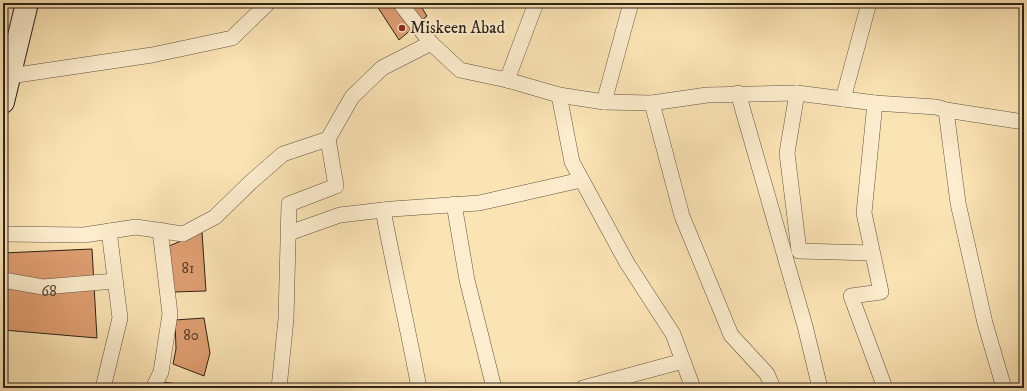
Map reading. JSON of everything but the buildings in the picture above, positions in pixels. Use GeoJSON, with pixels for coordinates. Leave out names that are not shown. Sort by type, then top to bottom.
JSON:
{"type":"FeatureCollection","features":[{"type":"Feature","properties":{"kind":"main road"},"geometry":{"type":"LineString","coordinates":[[3,102],[10,76],[9,52],[27,3]]}},
{"type":"Feature","properties":{"kind":"street"},"geometry":{"type":"LineString","coordinates":[[10,76],[152,55],[232,38],[268,3]]}},
{"type":"Feature","properties":{"kind":"street"},"geometry":{"type":"LineString","coordinates":[[400,3],[431,43],[460,70],[507,80],[559,95],[604,102],[652,104],[707,95],[738,93],[797,93],[875,103],[936,107],[946,110],[1024,122]]}},
{"type":"Feature","properties":{"kind":"street"},"geometry":{"type":"LineString","coordinates":[[507,80],[536,3]]}},
{"type":"Feature","properties":{"kind":"street"},"geometry":{"type":"LineString","coordinates":[[604,102],[631,3]]}},
{"type":"Feature","properties":{"kind":"street"},"geometry":{"type":"LineString","coordinates":[[843,99],[869,3]]}},
{"type":"Feature","properties":{"kind":"street"},"geometry":{"type":"LineString","coordinates":[[279,388],[286,319],[289,204],[336,186],[328,138],[352,97],[382,68],[431,43]]}},
{"type":"Feature","properties":{"kind":"street"},"geometry":{"type":"LineString","coordinates":[[738,93],[805,326],[820,388]]}},
{"type":"Feature","properties":{"kind":"street"},"geometry":{"type":"LineString","coordinates":[[797,93],[787,153],[799,251],[872,253]]}},
{"type":"Feature","properties":{"kind":"street"},"geometry":{"type":"LineString","coordinates":[[559,95],[572,162],[627,263],[673,334],[693,388]]}},
{"type":"Feature","properties":{"kind":"street"},"geometry":{"type":"LineString","coordinates":[[875,103],[864,213],[881,292],[852,296],[885,388]]}},
{"type":"Feature","properties":{"kind":"street"},"geometry":{"type":"LineString","coordinates":[[652,104],[682,216],[730,335],[767,374],[773,388]]}},
{"type":"Feature","properties":{"kind":"street"},"geometry":{"type":"LineString","coordinates":[[946,110],[958,203],[985,323],[1004,388]]}},
{"type":"Feature","properties":{"kind":"street"},"geometry":{"type":"LineString","coordinates":[[3,234],[84,235],[136,227],[183,234],[215,217],[252,181],[283,154],[328,138]]}},
{"type":"Feature","properties":{"kind":"street"},"geometry":{"type":"LineString","coordinates":[[289,233],[340,215],[479,202],[581,180]]}},
{"type":"Feature","properties":{"kind":"street"},"geometry":{"type":"LineString","coordinates":[[454,204],[466,280],[494,388]]}},
{"type":"Feature","properties":{"kind":"street"},"geometry":{"type":"LineString","coordinates":[[383,210],[394,270],[406,316],[419,388]]}},
{"type":"Feature","properties":{"kind":"street"},"geometry":{"type":"LineString","coordinates":[[153,388],[161,372],[170,314],[160,230]]}},
{"type":"Feature","properties":{"kind":"street"},"geometry":{"type":"LineString","coordinates":[[103,388],[120,318],[109,232]]}},
{"type":"Feature","properties":{"kind":"street"},"geometry":{"type":"LineString","coordinates":[[3,280],[42,287],[115,281]]}},
{"type":"Feature","properties":{"kind":"street"},"geometry":{"type":"LineString","coordinates":[[583,388],[683,361]]}},
{"type":"Feature","properties":{"kind":"place","name":"Miskeen Abad"},"geometry":{"type":"Point","coordinates":[402,28]}}]}
